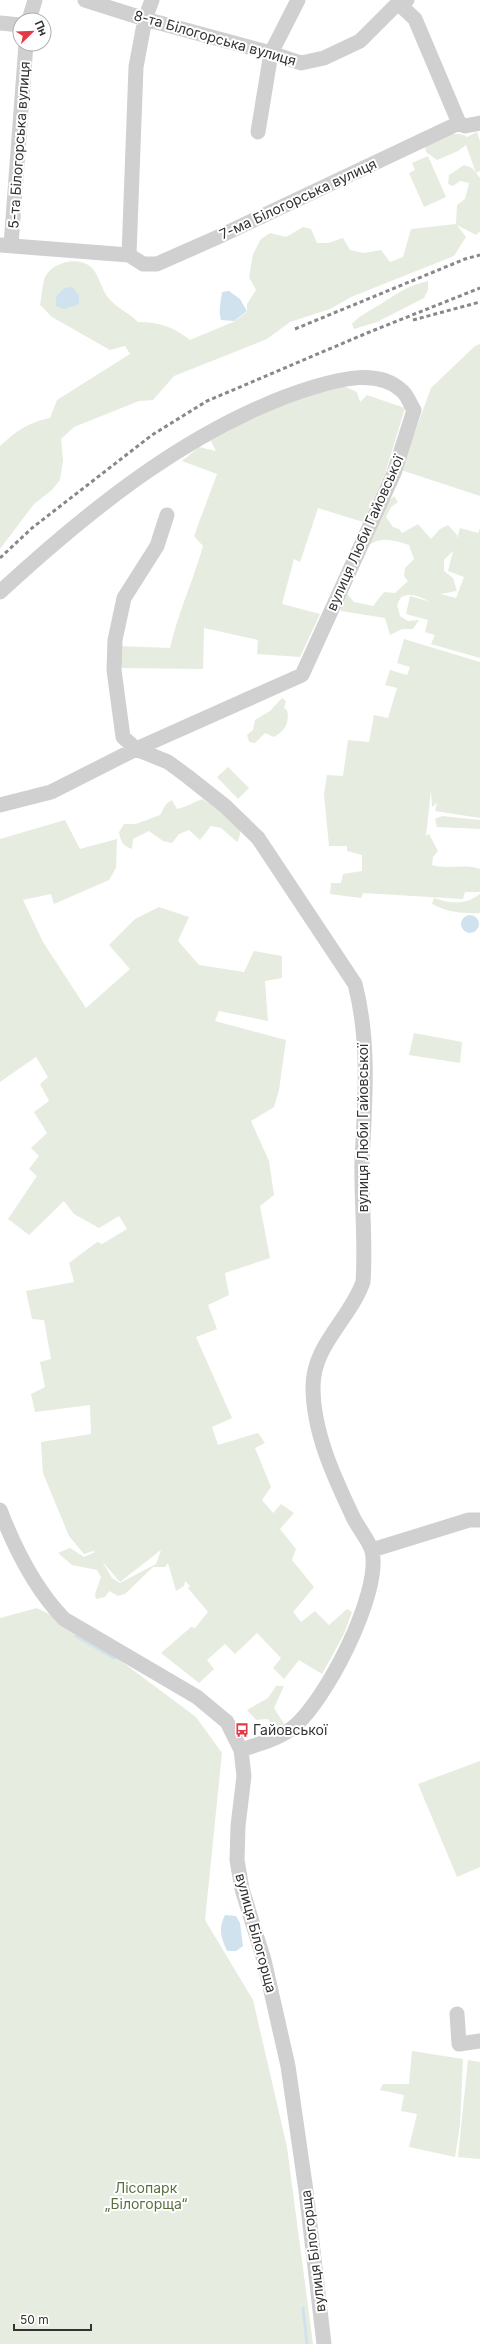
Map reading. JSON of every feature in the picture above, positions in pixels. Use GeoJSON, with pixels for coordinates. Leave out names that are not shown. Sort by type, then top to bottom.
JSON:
{"type":"FeatureCollection","features":[{"type":"Feature","properties":{"kind":"street"},"geometry":{"type":"LineString","coordinates":[[31,12],[35,0]]}},
{"type":"Feature","properties":{"kind":"street","name":"8-та Білогорська вулиця"},"geometry":{"type":"LineString","coordinates":[[85,0],[145,19],[271,53],[301,63],[324,58],[360,41],[401,1]]}},
{"type":"Feature","properties":{"kind":"street"},"geometry":{"type":"LineString","coordinates":[[129,255],[135,82],[145,19],[152,0]]}},
{"type":"Feature","properties":{"kind":"street"},"geometry":{"type":"LineString","coordinates":[[258,132],[271,53],[298,0]]}},
{"type":"Feature","properties":{"kind":"street"},"geometry":{"type":"LineString","coordinates":[[401,1],[414,19],[459,123],[466,126],[480,123]]}},
{"type":"Feature","properties":{"kind":"street"},"geometry":{"type":"LineString","coordinates":[[0,23],[12,24]]}},
{"type":"Feature","properties":{"kind":"street","name":"5-та Білогорська вулиця"},"geometry":{"type":"LineString","coordinates":[[6,245],[25,52]]}},
{"type":"Feature","properties":{"kind":"street","name":"7-ма Білогорська вулиця"},"geometry":{"type":"LineString","coordinates":[[6,245],[129,255],[143,264],[157,264],[218,237],[459,123]]}},
{"type":"Feature","properties":{"kind":"street","name":"вулиця Люби Гайовської"},"geometry":{"type":"LineString","coordinates":[[0,592],[60,537],[118,492],[231,420],[278,398],[351,377],[386,382],[402,390],[414,410],[394,474],[302,675],[136,749],[51,792],[0,804]]}},
{"type":"Feature","properties":{"kind":"street","name":"вулиця Люби Гайовської"},"geometry":{"type":"LineString","coordinates":[[167,516],[157,546],[124,598],[115,640],[114,670],[123,737],[136,749],[168,762],[188,776],[225,806],[258,838],[355,984],[358,995],[365,1065],[365,1124],[362,1161],[363,1282],[358,1296],[323,1347],[313,1386],[316,1420],[333,1473],[358,1528],[372,1550]]}},
{"type":"Feature","properties":{"kind":"street","name":"вулиця Білогорща"},"geometry":{"type":"LineString","coordinates":[[0,1510],[23,1561],[49,1603],[64,1619],[197,1696],[227,1722],[241,1750],[244,1776],[238,1826],[238,1860],[242,1889],[264,1960],[288,2066],[307,2197],[324,2344]]}},
{"type":"Feature","properties":{"kind":"street"},"geometry":{"type":"LineString","coordinates":[[241,1750],[277,1738],[292,1728],[314,1704],[349,1645],[362,1618],[370,1579],[372,1550],[469,1520],[480,1520]]}},
{"type":"Feature","properties":{"kind":"street"},"geometry":{"type":"LineString","coordinates":[[457,2014],[459,2044],[480,2041]]}},
{"type":"Feature","properties":{"kind":"green space"},"geometry":{"type":"Polygon","coordinates":[[[477,132],[480,141],[480,171],[476,173],[466,145],[458,151],[437,160],[426,152],[425,148],[439,138],[457,134],[467,137],[477,132]]]}},
{"type":"Feature","properties":{"kind":"green space"},"geometry":{"type":"Polygon","coordinates":[[[428,156],[446,197],[424,207],[409,173],[415,170],[412,163],[428,156]]]}},
{"type":"Feature","properties":{"kind":"green space"},"geometry":{"type":"Polygon","coordinates":[[[464,165],[472,168],[480,178],[480,231],[476,235],[457,225],[466,237],[454,256],[351,297],[330,309],[290,322],[267,339],[174,376],[153,400],[139,401],[74,427],[61,439],[63,460],[60,480],[52,490],[34,504],[0,549],[0,446],[23,428],[50,418],[57,400],[130,354],[125,346],[110,350],[52,317],[40,305],[43,283],[49,271],[54,267],[68,262],[82,262],[93,269],[105,293],[111,301],[138,322],[166,326],[190,340],[233,322],[247,312],[247,304],[256,290],[249,277],[253,254],[261,239],[270,233],[286,237],[303,227],[311,229],[317,243],[328,243],[343,238],[350,250],[364,253],[381,250],[390,262],[403,257],[411,229],[456,224],[457,205],[465,199],[469,183],[460,181],[453,186],[448,184],[449,175],[464,165]]]}},
{"type":"Feature","properties":{"kind":"green space"},"geometry":{"type":"Polygon","coordinates":[[[428,281],[428,290],[424,298],[377,322],[354,329],[352,324],[363,315],[405,289],[428,281]]]}},
{"type":"Feature","properties":{"kind":"green space"},"geometry":{"type":"Polygon","coordinates":[[[480,344],[480,496],[401,470],[431,388],[475,346],[480,344]]]}},
{"type":"Feature","properties":{"kind":"green space"},"geometry":{"type":"Polygon","coordinates":[[[341,385],[357,392],[360,402],[367,395],[405,408],[385,474],[363,522],[318,508],[300,562],[294,559],[282,604],[320,614],[300,657],[257,654],[258,640],[204,628],[203,669],[120,668],[118,646],[170,648],[177,622],[203,546],[194,536],[217,474],[182,461],[199,447],[216,451],[210,439],[223,427],[341,385]]]}},
{"type":"Feature","properties":{"kind":"green space"},"geometry":{"type":"Polygon","coordinates":[[[394,496],[398,502],[391,507],[386,517],[393,527],[399,529],[402,533],[418,524],[431,539],[440,529],[448,525],[457,535],[457,539],[460,528],[478,533],[480,528],[480,658],[431,644],[435,635],[425,632],[428,620],[406,614],[410,596],[431,602],[420,597],[409,595],[401,597],[397,605],[400,616],[408,621],[419,620],[413,629],[402,629],[390,635],[385,618],[341,611],[339,601],[344,590],[354,602],[373,606],[384,592],[395,593],[408,581],[404,576],[405,568],[414,559],[409,545],[391,540],[381,540],[365,549],[390,500],[394,496]],[[453,551],[444,560],[444,571],[453,578],[457,591],[440,594],[456,598],[464,577],[448,571],[453,551]]]}},
{"type":"Feature","properties":{"kind":"green space"},"geometry":{"type":"Polygon","coordinates":[[[404,639],[480,662],[480,818],[435,811],[437,803],[432,807],[431,790],[426,836],[429,834],[438,851],[433,857],[432,865],[444,867],[474,867],[480,869],[480,892],[465,892],[463,899],[363,893],[361,898],[330,894],[331,883],[341,883],[343,874],[362,871],[362,855],[347,851],[347,846],[329,846],[324,794],[327,775],[343,776],[348,740],[369,742],[374,715],[388,718],[397,688],[385,685],[390,670],[407,675],[410,667],[397,663],[404,639]]]}},
{"type":"Feature","properties":{"kind":"green space"},"geometry":{"type":"Polygon","coordinates":[[[282,698],[286,701],[284,708],[287,710],[288,714],[284,729],[274,737],[265,733],[255,743],[249,742],[247,735],[253,730],[255,720],[270,711],[282,698]]]}},
{"type":"Feature","properties":{"kind":"green space"},"geometry":{"type":"Polygon","coordinates":[[[228,767],[249,788],[238,799],[217,777],[228,767]]]}},
{"type":"Feature","properties":{"kind":"green space"},"geometry":{"type":"Polygon","coordinates":[[[203,799],[236,821],[240,834],[237,842],[221,828],[211,826],[200,840],[189,830],[179,834],[172,843],[163,841],[149,831],[133,839],[132,849],[124,845],[119,832],[124,824],[136,824],[160,815],[166,804],[172,800],[177,809],[203,799]]]}},
{"type":"Feature","properties":{"kind":"green space"},"geometry":{"type":"Polygon","coordinates":[[[442,816],[480,820],[480,829],[437,827],[435,819],[442,816]]]}},
{"type":"Feature","properties":{"kind":"green space"},"geometry":{"type":"Polygon","coordinates":[[[65,820],[80,849],[117,839],[116,868],[109,880],[54,904],[51,894],[23,900],[43,942],[86,1008],[130,969],[109,945],[135,919],[159,907],[189,917],[178,941],[199,965],[244,972],[254,951],[282,956],[282,978],[265,981],[268,1021],[219,1011],[215,1021],[286,1040],[279,1090],[274,1107],[251,1121],[269,1161],[274,1195],[260,1206],[270,1258],[225,1273],[229,1295],[208,1305],[217,1329],[196,1337],[232,1418],[212,1427],[218,1445],[258,1433],[265,1443],[255,1448],[271,1487],[262,1500],[273,1513],[281,1504],[294,1513],[280,1529],[296,1549],[292,1560],[314,1587],[293,1612],[301,1622],[315,1611],[329,1625],[347,1609],[352,1612],[344,1634],[322,1674],[299,1660],[284,1679],[273,1668],[281,1658],[257,1633],[235,1654],[225,1644],[207,1660],[214,1669],[199,1683],[161,1653],[191,1627],[195,1628],[208,1612],[188,1588],[190,1586],[185,1581],[184,1586],[176,1591],[168,1563],[165,1567],[153,1567],[125,1594],[118,1596],[109,1591],[105,1597],[96,1599],[95,1594],[101,1577],[97,1570],[72,1565],[58,1553],[70,1548],[84,1557],[95,1552],[93,1551],[84,1554],[69,1536],[43,1473],[41,1442],[91,1434],[90,1405],[35,1412],[31,1394],[45,1387],[40,1362],[51,1359],[44,1320],[32,1319],[26,1291],[74,1282],[69,1263],[97,1242],[102,1244],[127,1229],[119,1216],[99,1228],[74,1214],[64,1201],[29,1235],[8,1219],[37,1176],[29,1169],[39,1156],[31,1148],[47,1133],[34,1112],[49,1101],[40,1084],[48,1077],[36,1057],[0,1082],[0,839],[65,820]],[[161,1550],[120,1582],[102,1561],[112,1578],[120,1583],[156,1564],[161,1550]]]}},
{"type":"Feature","properties":{"kind":"green space"},"geometry":{"type":"Polygon","coordinates":[[[480,894],[480,913],[455,912],[432,904],[434,898],[452,902],[464,902],[475,898],[480,894]]]}},
{"type":"Feature","properties":{"kind":"green space"},"geometry":{"type":"Polygon","coordinates":[[[414,1033],[462,1042],[460,1063],[409,1055],[414,1033]]]}},
{"type":"Feature","properties":{"kind":"green space","name":"Лісопарк „Білогорща“"},"geometry":{"type":"Polygon","coordinates":[[[37,1608],[78,1629],[196,1717],[222,1753],[205,1920],[253,2000],[287,2147],[313,2344],[0,2344],[0,1618],[37,1608]]]}},
{"type":"Feature","properties":{"kind":"green space"},"geometry":{"type":"Polygon","coordinates":[[[276,1686],[284,1686],[274,1708],[284,1724],[279,1728],[274,1728],[268,1719],[256,1720],[247,1710],[268,1698],[276,1686]]]}},
{"type":"Feature","properties":{"kind":"green space"},"geometry":{"type":"Polygon","coordinates":[[[480,1761],[480,1867],[457,1877],[418,1784],[480,1761]]]}},
{"type":"Feature","properties":{"kind":"green space"},"geometry":{"type":"Polygon","coordinates":[[[412,2051],[463,2059],[460,2125],[455,2157],[409,2147],[417,2114],[401,2111],[404,2095],[380,2090],[383,2084],[409,2084],[412,2051]]]}},
{"type":"Feature","properties":{"kind":"green space"},"geometry":{"type":"Polygon","coordinates":[[[468,2060],[480,2062],[480,2159],[458,2157],[468,2060]]]}},
{"type":"Feature","properties":{"kind":"water"},"geometry":{"type":"Polygon","coordinates":[[[72,287],[79,295],[79,304],[64,309],[56,306],[56,297],[64,288],[72,287]]]}},
{"type":"Feature","properties":{"kind":"water"},"geometry":{"type":"Polygon","coordinates":[[[229,291],[240,299],[247,311],[234,321],[221,320],[220,316],[222,292],[229,291]]]}},
{"type":"Feature","properties":{"kind":"water"},"geometry":{"type":"Polygon","coordinates":[[[466,915],[474,915],[479,920],[477,931],[474,933],[466,933],[461,928],[461,920],[466,915]]]}},
{"type":"Feature","properties":{"kind":"water"},"geometry":{"type":"Polygon","coordinates":[[[225,1915],[236,1916],[240,1923],[243,1946],[236,1951],[227,1951],[223,1941],[221,1929],[225,1915]]]}},
{"type":"Feature","properties":{"kind":"waterway"},"geometry":{"type":"LineString","coordinates":[[76,1636],[114,1658]]}},
{"type":"Feature","properties":{"kind":"waterway"},"geometry":{"type":"LineString","coordinates":[[303,2308],[307,2344]]}},
{"type":"Feature","properties":{"kind":"railway"},"geometry":{"type":"LineString","coordinates":[[295,329],[465,259],[480,255]]}},
{"type":"Feature","properties":{"kind":"railway"},"geometry":{"type":"LineString","coordinates":[[0,558],[32,528],[152,435],[207,401],[367,333],[480,288]]}},
{"type":"Feature","properties":{"kind":"railway"},"geometry":{"type":"LineString","coordinates":[[413,320],[480,302]]}},
{"type":"Feature","properties":{"kind":"place","name":"Гайовської"},"geometry":{"type":"Point","coordinates":[242,1730]}}]}
